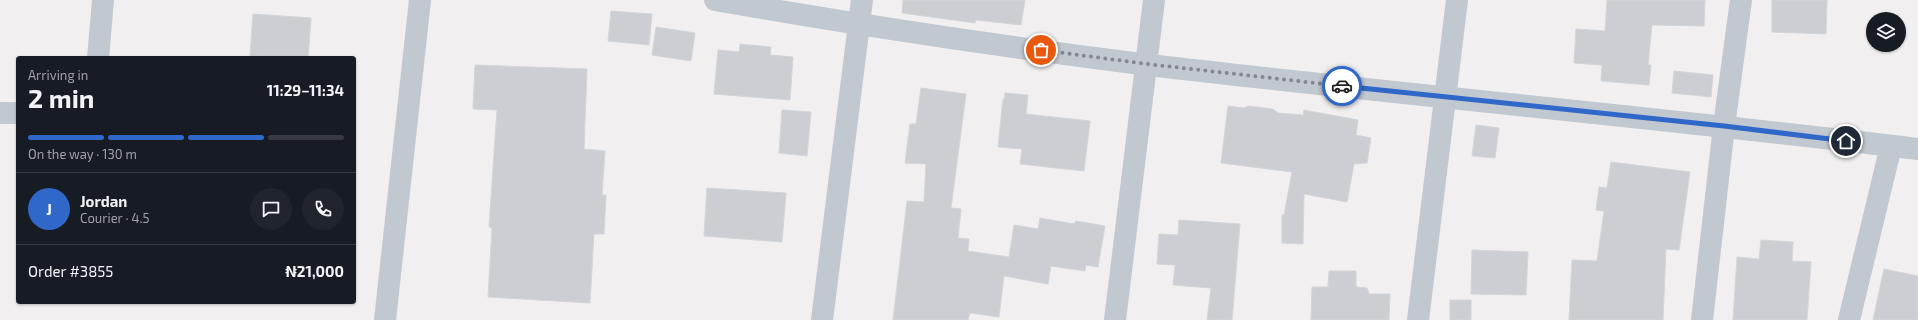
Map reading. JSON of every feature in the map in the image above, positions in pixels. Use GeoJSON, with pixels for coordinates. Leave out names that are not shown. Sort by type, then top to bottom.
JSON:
{"type":"FeatureCollection","features":[{"type":"Feature","properties":{"kind":"street"},"geometry":{"type":"LineString","coordinates":[[98,56],[103,0]]}},
{"type":"Feature","properties":{"kind":"street"},"geometry":{"type":"LineString","coordinates":[[385,320],[420,0]]}},
{"type":"Feature","properties":{"kind":"street"},"geometry":{"type":"LineString","coordinates":[[715,0],[859,25],[1147,64],[1444,98],[1724,126],[1918,149]]}},
{"type":"Feature","properties":{"kind":"street"},"geometry":{"type":"LineString","coordinates":[[822,320],[862,0]]}},
{"type":"Feature","properties":{"kind":"street"},"geometry":{"type":"LineString","coordinates":[[1115,320],[1154,0]]}},
{"type":"Feature","properties":{"kind":"street"},"geometry":{"type":"LineString","coordinates":[[1418,320],[1457,0]]}},
{"type":"Feature","properties":{"kind":"street"},"geometry":{"type":"LineString","coordinates":[[1702,320],[1724,126],[1741,0]]}},
{"type":"Feature","properties":{"kind":"street"},"geometry":{"type":"LineString","coordinates":[[0,113],[16,113]]}},
{"type":"Feature","properties":{"kind":"street"},"geometry":{"type":"LineString","coordinates":[[1849,320],[1891,146]]}},
{"type":"Feature","properties":{"kind":"building"},"geometry":{"type":"Polygon","coordinates":[[[903,0],[1025,0],[1021,25],[976,20],[975,23],[902,13],[903,0]]]}},
{"type":"Feature","properties":{"kind":"building"},"geometry":{"type":"Polygon","coordinates":[[[1607,0],[1705,0],[1704,26],[1652,25],[1648,65],[1651,65],[1649,85],[1601,81],[1602,65],[1574,63],[1576,29],[1605,31],[1607,0]]]}},
{"type":"Feature","properties":{"kind":"building"},"geometry":{"type":"Polygon","coordinates":[[[1772,0],[1827,0],[1826,34],[1772,32],[1772,0]]]}},
{"type":"Feature","properties":{"kind":"building"},"geometry":{"type":"Polygon","coordinates":[[[611,11],[652,14],[649,45],[608,41],[611,11]]]}},
{"type":"Feature","properties":{"kind":"building"},"geometry":{"type":"Polygon","coordinates":[[[253,14],[311,18],[308,56],[250,56],[253,14]]]}},
{"type":"Feature","properties":{"kind":"building"},"geometry":{"type":"Polygon","coordinates":[[[656,27],[695,33],[691,61],[652,55],[656,27]]]}},
{"type":"Feature","properties":{"kind":"building"},"geometry":{"type":"Polygon","coordinates":[[[740,44],[771,47],[770,55],[793,57],[790,100],[714,94],[718,50],[739,52],[740,44]]]}},
{"type":"Feature","properties":{"kind":"building"},"geometry":{"type":"Polygon","coordinates":[[[475,65],[587,69],[584,149],[605,151],[602,195],[606,195],[604,234],[594,234],[590,303],[488,297],[492,228],[489,227],[497,110],[473,109],[475,65]]]}},
{"type":"Feature","properties":{"kind":"building"},"geometry":{"type":"Polygon","coordinates":[[[1674,71],[1713,75],[1711,97],[1672,93],[1674,71]]]}},
{"type":"Feature","properties":{"kind":"building"},"geometry":{"type":"Polygon","coordinates":[[[921,88],[966,94],[951,208],[961,209],[958,238],[969,239],[968,251],[1009,257],[1014,225],[1038,229],[1040,218],[1074,224],[1076,221],[1105,226],[1098,267],[1086,265],[1085,271],[1051,266],[1048,284],[1004,276],[999,317],[970,313],[968,320],[893,320],[907,201],[924,202],[926,164],[905,163],[910,124],[916,124],[921,88]]]}},
{"type":"Feature","properties":{"kind":"building"},"geometry":{"type":"Polygon","coordinates":[[[1005,93],[1028,95],[1026,114],[1090,121],[1084,171],[1020,164],[1022,149],[998,147],[1003,99],[1004,100],[1005,93]]]}},
{"type":"Feature","properties":{"kind":"building"},"geometry":{"type":"Polygon","coordinates":[[[1228,106],[1244,108],[1249,106],[1273,109],[1278,113],[1303,115],[1304,110],[1358,120],[1356,135],[1371,138],[1367,163],[1354,164],[1347,202],[1304,194],[1303,244],[1282,243],[1282,215],[1284,215],[1292,172],[1221,163],[1228,106]]]}},
{"type":"Feature","properties":{"kind":"building"},"geometry":{"type":"Polygon","coordinates":[[[782,110],[811,112],[807,156],[779,153],[782,110]]]}},
{"type":"Feature","properties":{"kind":"building"},"geometry":{"type":"Polygon","coordinates":[[[1476,125],[1499,128],[1495,158],[1472,156],[1476,125]]]}},
{"type":"Feature","properties":{"kind":"building"},"geometry":{"type":"Polygon","coordinates":[[[1611,162],[1690,172],[1679,250],[1666,249],[1663,320],[1569,320],[1572,260],[1597,261],[1604,211],[1596,210],[1599,187],[1607,188],[1611,162]]]}},
{"type":"Feature","properties":{"kind":"building"},"geometry":{"type":"Polygon","coordinates":[[[707,188],[786,193],[782,242],[704,236],[707,188]]]}},
{"type":"Feature","properties":{"kind":"building"},"geometry":{"type":"Polygon","coordinates":[[[1179,220],[1240,224],[1232,320],[1207,320],[1211,288],[1173,285],[1175,265],[1157,264],[1159,234],[1178,235],[1179,220]]]}},
{"type":"Feature","properties":{"kind":"building"},"geometry":{"type":"Polygon","coordinates":[[[1761,240],[1793,242],[1792,261],[1811,262],[1807,320],[1733,320],[1737,257],[1759,259],[1761,240]]]}},
{"type":"Feature","properties":{"kind":"building"},"geometry":{"type":"Polygon","coordinates":[[[1472,250],[1528,252],[1526,295],[1471,294],[1472,250]]]}},
{"type":"Feature","properties":{"kind":"building"},"geometry":{"type":"Polygon","coordinates":[[[1884,269],[1918,276],[1918,320],[1873,320],[1884,269]]]}},
{"type":"Feature","properties":{"kind":"building"},"geometry":{"type":"Polygon","coordinates":[[[1329,271],[1356,271],[1356,287],[1367,288],[1369,294],[1390,294],[1389,320],[1311,320],[1312,287],[1328,287],[1329,271]]]}},
{"type":"Feature","properties":{"kind":"building"},"geometry":{"type":"Polygon","coordinates":[[[1450,300],[1471,300],[1471,320],[1450,320],[1450,300]]]}},
{"type":"Feature","properties":{"kind":"way so far"},"geometry":{"type":"LineString","coordinates":[[1041,50],[1147,64],[1342,86]]}},
{"type":"Feature","properties":{"kind":"route"},"geometry":{"type":"LineString","coordinates":[[1342,86],[1444,98],[1724,126],[1846,141]]}}]}
